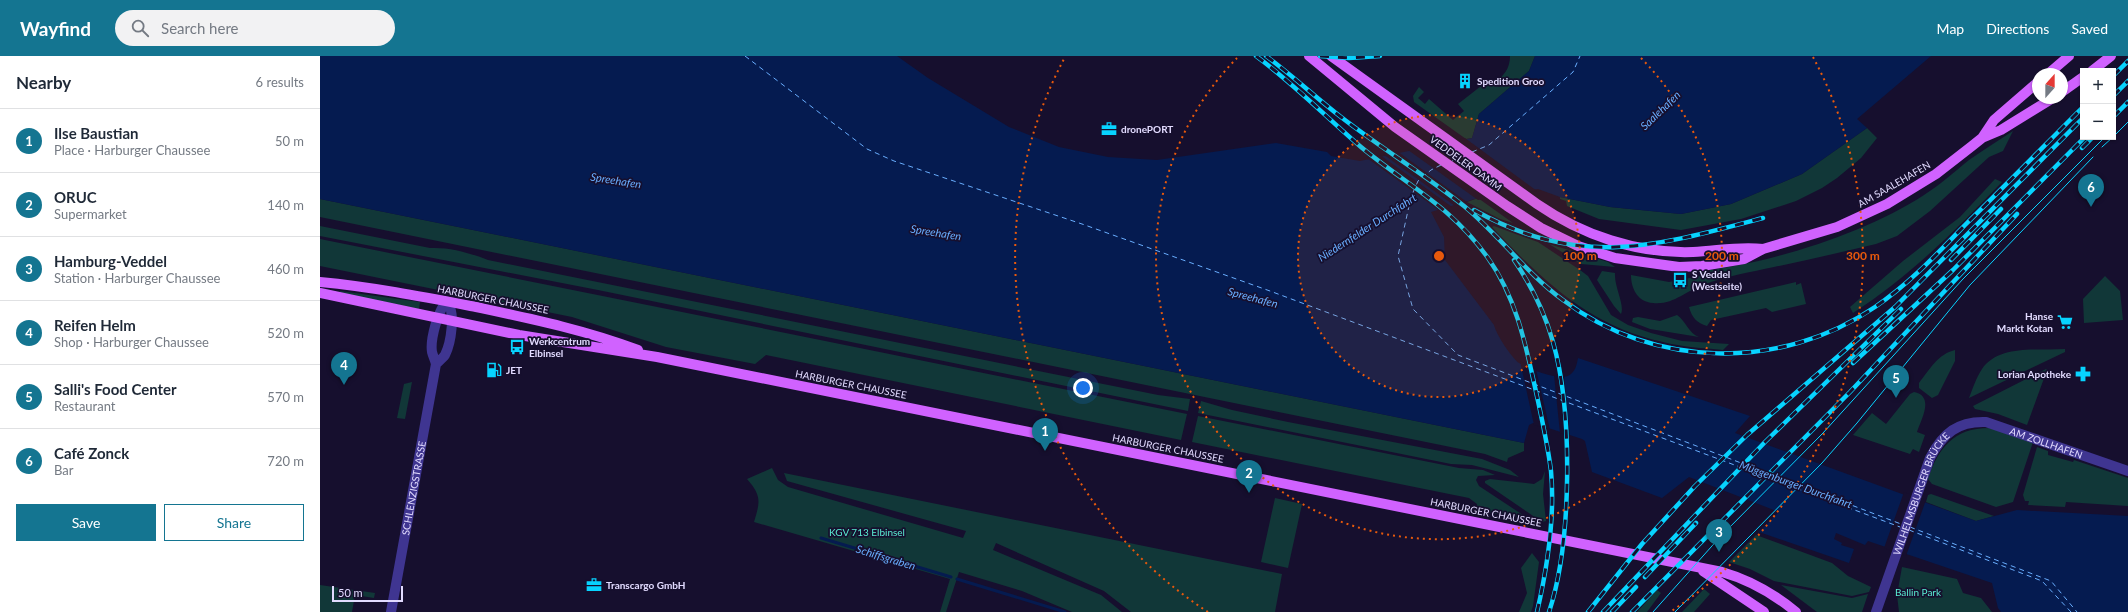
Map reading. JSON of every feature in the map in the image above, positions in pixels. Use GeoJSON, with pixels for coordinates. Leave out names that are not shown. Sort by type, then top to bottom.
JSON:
{"type":"FeatureCollection","features":[{"type":"Feature","properties":{"kind":"main road","name":"VEDDELER DAMM"},"geometry":{"type":"LineString","coordinates":[[1309,56],[1396,127],[1525,219],[1578,246],[1626,261]]}},
{"type":"Feature","properties":{"kind":"main road","name":"VEDDELER DAMM"},"geometry":{"type":"LineString","coordinates":[[1331,56],[1548,212],[1581,229],[1610,240],[1641,248]]}},
{"type":"Feature","properties":{"kind":"main road"},"geometry":{"type":"LineString","coordinates":[[2055,68],[2070,56]]}},
{"type":"Feature","properties":{"kind":"main road"},"geometry":{"type":"LineString","coordinates":[[2096,68],[2111,56]]}},
{"type":"Feature","properties":{"kind":"main road"},"geometry":{"type":"LineString","coordinates":[[2068,88],[2080,79]]}},
{"type":"Feature","properties":{"kind":"main road","name":"AM SAALEHAFEN"},"geometry":{"type":"LineString","coordinates":[[1982,138],[1994,120],[2032,87]]}},
{"type":"Feature","properties":{"kind":"main road","name":"AM SAALEHAFEN"},"geometry":{"type":"LineString","coordinates":[[1626,261],[1679,267],[1702,266],[1744,260],[1763,249],[1837,227],[1887,204],[1936,174],[1982,138],[2002,130],[2043,104]]}},
{"type":"Feature","properties":{"kind":"main road","name":"AM SAALEHAFEN"},"geometry":{"type":"LineString","coordinates":[[1641,248],[1678,252],[1708,251],[1743,247],[1763,249]]}},
{"type":"Feature","properties":{"kind":"main road","name":"HARBURGER CHAUSSEE"},"geometry":{"type":"LineString","coordinates":[[320,282],[394,291],[550,322],[596,334],[657,357]]}},
{"type":"Feature","properties":{"kind":"main road","name":"HARBURGER CHAUSSEE"},"geometry":{"type":"LineString","coordinates":[[320,293],[438,318],[598,349],[657,357],[1738,576],[1768,591],[1796,612]]}},
{"type":"Feature","properties":{"kind":"main road","name":"HARBURGER CHAUSSEE"},"geometry":{"type":"LineString","coordinates":[[1698,568],[1764,612]]}},
{"type":"Feature","properties":{"kind":"street","name":"SCHLENZIGSTRASSE"},"geometry":{"type":"LineString","coordinates":[[391,612],[436,364],[432,351],[438,318],[442,306],[447,302]]}},
{"type":"Feature","properties":{"kind":"street"},"geometry":{"type":"LineString","coordinates":[[447,302],[453,312],[453,321]]}},
{"type":"Feature","properties":{"kind":"street","name":"SCHLENZIGSTRASSE"},"geometry":{"type":"LineString","coordinates":[[436,364],[445,355],[453,321]]}},
{"type":"Feature","properties":{"kind":"street","name":"AM ZOLLHAFEN"},"geometry":{"type":"LineString","coordinates":[[1964,424],[1986,422],[1998,425],[2128,470]]}},
{"type":"Feature","properties":{"kind":"street","name":"WILHELMSBURGER BRÜCKE"},"geometry":{"type":"LineString","coordinates":[[1876,612],[1916,494],[1936,446],[1952,430],[1964,424]]}},
{"type":"Feature","properties":{"kind":"street"},"geometry":{"type":"LineString","coordinates":[[1881,596],[1884,612]]}},
{"type":"Feature","properties":{"kind":"green space"},"geometry":{"type":"Polygon","coordinates":[[[1510,56],[1535,56],[1529,71],[1479,114],[1472,138],[1466,139],[1414,102],[1413,96],[1419,87],[1424,92],[1418,98],[1425,104],[1429,99],[1453,120],[1464,111],[1458,104],[1490,79],[1494,84],[1503,75],[1508,68],[1510,56]]]}},
{"type":"Feature","properties":{"kind":"green space"},"geometry":{"type":"Polygon","coordinates":[[[1867,128],[1877,138],[1861,158],[1837,178],[1822,188],[1796,201],[1741,219],[1681,230],[1599,219],[1567,206],[1566,201],[1560,199],[1560,197],[1610,207],[1681,214],[1731,204],[1802,174],[1867,128]]]}},
{"type":"Feature","properties":{"kind":"green space"},"geometry":{"type":"Polygon","coordinates":[[[2013,131],[2003,151],[1989,157],[1930,211],[1897,236],[1876,244],[1738,274],[1712,282],[1667,302],[1648,302],[1639,297],[1634,290],[1631,275],[1669,282],[1710,274],[1710,270],[1764,260],[1849,233],[1876,221],[1924,195],[1969,160],[2013,131]]]}},
{"type":"Feature","properties":{"kind":"green space"},"geometry":{"type":"Polygon","coordinates":[[[1995,179],[2002,182],[1931,252],[1874,299],[1853,313],[1850,307],[1903,261],[1960,217],[1995,179]]]}},
{"type":"Feature","properties":{"kind":"green space"},"geometry":{"type":"Polygon","coordinates":[[[1478,198],[1513,223],[1500,219],[1467,202],[1478,198]]]}},
{"type":"Feature","properties":{"kind":"green space"},"geometry":{"type":"Polygon","coordinates":[[[320,199],[1524,443],[1524,451],[1508,458],[1507,462],[1485,454],[320,217],[320,199]]]}},
{"type":"Feature","properties":{"kind":"green space"},"geometry":{"type":"Polygon","coordinates":[[[320,226],[430,248],[467,253],[488,260],[1158,395],[1190,399],[1188,411],[598,290],[320,236],[320,226]]]}},
{"type":"Feature","properties":{"kind":"green space"},"geometry":{"type":"Polygon","coordinates":[[[1494,226],[1538,242],[1580,270],[1588,276],[1611,315],[1628,325],[1682,341],[1729,344],[1723,350],[1678,345],[1637,335],[1612,325],[1590,313],[1548,282],[1510,246],[1492,227],[1494,226]]]}},
{"type":"Feature","properties":{"kind":"green space"},"geometry":{"type":"Polygon","coordinates":[[[320,239],[1187,414],[1181,440],[766,355],[755,364],[666,347],[572,317],[320,266],[320,239]]]}},
{"type":"Feature","properties":{"kind":"green space"},"geometry":{"type":"Polygon","coordinates":[[[1549,244],[1608,262],[1615,267],[1581,264],[1549,244]]]}},
{"type":"Feature","properties":{"kind":"green space"},"geometry":{"type":"Polygon","coordinates":[[[1602,271],[1615,273],[1616,284],[1622,306],[1621,314],[1597,280],[1602,271]]]}},
{"type":"Feature","properties":{"kind":"green space"},"geometry":{"type":"Polygon","coordinates":[[[2105,276],[2120,291],[2123,320],[2084,323],[2083,299],[2105,276]]]}},
{"type":"Feature","properties":{"kind":"green space"},"geometry":{"type":"Polygon","coordinates":[[[1796,282],[1796,285],[1801,283],[1806,304],[1772,312],[1766,308],[1711,320],[1707,326],[1695,320],[1689,307],[1796,282]]]}},
{"type":"Feature","properties":{"kind":"green space"},"geometry":{"type":"Polygon","coordinates":[[[340,291],[420,302],[419,309],[339,293],[340,291]]]}},
{"type":"Feature","properties":{"kind":"green space"},"geometry":{"type":"Polygon","coordinates":[[[1677,315],[1683,320],[1692,333],[1699,337],[1650,329],[1632,322],[1633,318],[1638,317],[1660,321],[1677,315]]]}},
{"type":"Feature","properties":{"kind":"green space"},"geometry":{"type":"Polygon","coordinates":[[[2065,349],[2065,352],[1969,398],[1976,379],[1982,369],[1989,361],[1998,356],[2020,350],[2065,349]]]}},
{"type":"Feature","properties":{"kind":"green space"},"geometry":{"type":"Polygon","coordinates":[[[1955,350],[1955,361],[1938,395],[1932,398],[1919,388],[1919,383],[1939,359],[1955,350]]]}},
{"type":"Feature","properties":{"kind":"green space"},"geometry":{"type":"Polygon","coordinates":[[[2046,369],[2047,370],[2027,425],[1998,414],[1975,409],[1973,406],[2046,369]]]}},
{"type":"Feature","properties":{"kind":"green space"},"geometry":{"type":"Polygon","coordinates":[[[412,382],[405,419],[397,418],[404,384],[412,382]]]}},
{"type":"Feature","properties":{"kind":"green space"},"geometry":{"type":"Polygon","coordinates":[[[1914,392],[1920,394],[1924,398],[1925,403],[1925,409],[1917,432],[1925,435],[1919,452],[1913,449],[1910,454],[1853,435],[1872,413],[1886,424],[1910,394],[1914,392]]]}},
{"type":"Feature","properties":{"kind":"green space"},"geometry":{"type":"Polygon","coordinates":[[[1201,401],[1232,410],[1288,422],[1482,459],[1510,470],[1519,477],[1472,465],[1451,464],[1198,413],[1201,401]]]}},
{"type":"Feature","properties":{"kind":"green space"},"geometry":{"type":"Polygon","coordinates":[[[1198,416],[1459,468],[1483,470],[1495,475],[1478,476],[1476,480],[1479,486],[1529,519],[1478,511],[1477,504],[1469,498],[1192,442],[1198,416]]]}},
{"type":"Feature","properties":{"kind":"green space"},"geometry":{"type":"Polygon","coordinates":[[[1989,428],[2004,431],[2033,442],[2013,502],[1996,507],[1932,484],[1928,479],[1932,468],[1942,449],[1949,442],[1966,432],[1989,428]]]}},
{"type":"Feature","properties":{"kind":"green space"},"geometry":{"type":"Polygon","coordinates":[[[2037,447],[2048,451],[2048,455],[2073,462],[2074,460],[2128,478],[2128,506],[2066,502],[2065,507],[2028,505],[2029,501],[2025,501],[2023,495],[2037,447]]]}},
{"type":"Feature","properties":{"kind":"green space","name":"KGV 713 Elbinsel"},"geometry":{"type":"Polygon","coordinates":[[[772,468],[778,480],[788,487],[963,538],[966,531],[787,481],[784,473],[1282,574],[1275,612],[1131,612],[1104,591],[996,543],[993,550],[1101,595],[1122,612],[1072,612],[1022,591],[959,572],[946,612],[940,612],[950,579],[754,522],[758,509],[758,499],[755,490],[747,479],[772,468]]]}},
{"type":"Feature","properties":{"kind":"green space"},"geometry":{"type":"Polygon","coordinates":[[[1545,471],[1543,494],[1546,521],[1542,522],[1485,483],[1485,481],[1490,479],[1534,484],[1542,479],[1545,471]]]}},
{"type":"Feature","properties":{"kind":"green space"},"geometry":{"type":"Polygon","coordinates":[[[1931,494],[1994,516],[1976,521],[1926,502],[1928,495],[1931,494]]]}},
{"type":"Feature","properties":{"kind":"green space"},"geometry":{"type":"Polygon","coordinates":[[[1275,498],[1302,504],[1288,568],[1261,562],[1275,498]]]}},
{"type":"Feature","properties":{"kind":"green space"},"geometry":{"type":"Polygon","coordinates":[[[1756,535],[1832,563],[1848,576],[1871,587],[1869,592],[1852,596],[1774,581],[1750,569],[1729,562],[1756,535]]]}},
{"type":"Feature","properties":{"kind":"green space"},"geometry":{"type":"Polygon","coordinates":[[[1532,553],[1539,562],[1533,606],[1531,612],[1519,612],[1527,593],[1521,568],[1532,553]]]}},
{"type":"Feature","properties":{"kind":"green space","name":"Ballin Park"},"geometry":{"type":"Polygon","coordinates":[[[1902,567],[1957,579],[1963,593],[1981,598],[1992,612],[1899,612],[1897,595],[1902,567]]]}},
{"type":"Feature","properties":{"kind":"green space"},"geometry":{"type":"Polygon","coordinates":[[[320,585],[375,593],[374,598],[355,595],[352,612],[320,612],[320,585]]]}},
{"type":"Feature","properties":{"kind":"green space"},"geometry":{"type":"Polygon","coordinates":[[[1781,585],[1852,598],[1868,594],[1862,612],[1817,612],[1781,585]]]}},
{"type":"Feature","properties":{"kind":"green space"},"geometry":{"type":"Polygon","coordinates":[[[1704,589],[1710,594],[1694,612],[1682,612],[1704,589]]]}},
{"type":"Feature","properties":{"kind":"green space"},"geometry":{"type":"Polygon","coordinates":[[[1657,590],[1661,593],[1647,612],[1637,612],[1657,590]]]}},
{"type":"Feature","properties":{"kind":"water"},"geometry":{"type":"Polygon","coordinates":[[[320,56],[897,56],[928,78],[1009,127],[1059,147],[1108,157],[1157,160],[1276,143],[1327,152],[1331,156],[1360,161],[1472,138],[1479,114],[1529,71],[1535,56],[1931,56],[1857,119],[1867,128],[1802,174],[1731,204],[1681,214],[1610,207],[1560,197],[1538,189],[1478,198],[1431,212],[1444,237],[1445,260],[1494,325],[1508,351],[1519,363],[1530,369],[1553,376],[1567,376],[1574,371],[1578,358],[1750,416],[1735,433],[1976,521],[2017,510],[2128,516],[2128,612],[2001,612],[1998,608],[1992,583],[1868,541],[1865,545],[1836,533],[1834,539],[1842,543],[1841,545],[1854,549],[1849,563],[1759,532],[1779,512],[1689,477],[1662,498],[1592,472],[1585,441],[1533,423],[1529,425],[1524,443],[320,199],[320,56]]]}},
{"type":"Feature","properties":{"kind":"pier"},"geometry":{"type":"Polygon","coordinates":[[[1465,138],[1537,191],[1478,200],[1408,150],[1465,138]]]}},
{"type":"Feature","properties":{"kind":"pier"},"geometry":{"type":"Polygon","coordinates":[[[1397,151],[1467,202],[1455,206],[1383,154],[1397,151]]]}},
{"type":"Feature","properties":{"kind":"pier"},"geometry":{"type":"Polygon","coordinates":[[[1380,155],[1452,207],[1440,211],[1367,158],[1380,155]]]}},
{"type":"Feature","properties":{"kind":"pier"},"geometry":{"type":"Polygon","coordinates":[[[1520,361],[1536,369],[1550,430],[1534,425],[1520,361]]]}},
{"type":"Feature","properties":{"kind":"pier"},"geometry":{"type":"Polygon","coordinates":[[[1554,375],[1564,375],[1570,436],[1560,433],[1554,375]]]}},
{"type":"Feature","properties":{"kind":"pier"},"geometry":{"type":"Polygon","coordinates":[[[1904,492],[1926,500],[1906,556],[1884,548],[1904,492]]]}},
{"type":"Feature","properties":{"kind":"waterway","name":"Schiffsgraben"},"geometry":{"type":"LineString","coordinates":[[821,538],[951,577]]}},
{"type":"Feature","properties":{"kind":"waterway","name":"Schiffsgraben"},"geometry":{"type":"LineString","coordinates":[[957,579],[1065,612]]}},
{"type":"Feature","properties":{"kind":"ferry route"},"geometry":{"type":"LineString","coordinates":[[745,56],[867,149],[894,161],[1082,224],[1270,291],[1900,527]]}},
{"type":"Feature","properties":{"kind":"ferry route"},"geometry":{"type":"LineString","coordinates":[[1472,152],[1489,145],[1573,72],[1580,56]]}},
{"type":"Feature","properties":{"kind":"ferry route"},"geometry":{"type":"LineString","coordinates":[[1452,161],[1462,156]]}},
{"type":"Feature","properties":{"kind":"ferry route"},"geometry":{"type":"LineString","coordinates":[[1441,165],[1431,170],[1418,181],[1411,197],[1398,256],[1413,309],[1458,355],[1901,524]]}},
{"type":"Feature","properties":{"kind":"ferry route"},"geometry":{"type":"LineString","coordinates":[[1910,527],[2051,581],[2077,612]]}},
{"type":"Feature","properties":{"kind":"ferry route"},"geometry":{"type":"LineString","coordinates":[[1909,530],[2042,581],[2071,612]]}},
{"type":"Feature","properties":{"kind":"tram line"},"geometry":{"type":"LineString","coordinates":[[2116,134],[2128,122]]}},
{"type":"Feature","properties":{"kind":"tram line"},"geometry":{"type":"LineString","coordinates":[[1653,612],[1720,537],[1823,433],[1963,279],[2102,140]]}},
{"type":"Feature","properties":{"kind":"tram line"},"geometry":{"type":"LineString","coordinates":[[2102,147],[2110,140]]}},
{"type":"Feature","properties":{"kind":"tram line"},"geometry":{"type":"LineString","coordinates":[[1675,612],[1822,463],[1857,423],[1970,285],[2093,157]]}},
{"type":"Feature","properties":{"kind":"railway"},"geometry":{"type":"LineString","coordinates":[[1256,56],[1297,89],[1361,147],[1444,210],[1459,224],[1488,258],[1507,291],[1520,326],[1530,363],[1544,427],[1551,471],[1551,524],[1544,578],[1537,612]]}},
{"type":"Feature","properties":{"kind":"railway"},"geometry":{"type":"LineString","coordinates":[[1266,56],[1341,117],[1464,206],[1477,217],[1537,278],[1563,300],[1599,323],[1637,339],[1677,349],[1718,353],[1759,351],[1799,343],[1838,328],[1875,307],[1899,289],[1922,268],[2080,110]]}},
{"type":"Feature","properties":{"kind":"railway"},"geometry":{"type":"LineString","coordinates":[[1320,56],[1349,58],[1380,56]]}},
{"type":"Feature","properties":{"kind":"railway"},"geometry":{"type":"LineString","coordinates":[[2116,73],[2128,61]]}},
{"type":"Feature","properties":{"kind":"railway"},"geometry":{"type":"LineString","coordinates":[[2116,93],[2128,81]]}},
{"type":"Feature","properties":{"kind":"railway"},"geometry":{"type":"LineString","coordinates":[[2116,114],[2128,102]]}},
{"type":"Feature","properties":{"kind":"railway"},"geometry":{"type":"LineString","coordinates":[[1588,612],[1642,544],[1695,486],[1747,435],[1895,307],[2080,121]]}},
{"type":"Feature","properties":{"kind":"railway"},"geometry":{"type":"LineString","coordinates":[[1853,363],[1953,270],[2082,140]]}},
{"type":"Feature","properties":{"kind":"railway"},"geometry":{"type":"LineString","coordinates":[[2082,148],[2090,140]]}},
{"type":"Feature","properties":{"kind":"railway"},"geometry":{"type":"LineString","coordinates":[[1951,260],[2001,209]]}},
{"type":"Feature","properties":{"kind":"railway"},"geometry":{"type":"LineString","coordinates":[[1474,210],[1512,228],[1548,240],[1583,246],[1617,247],[1651,244],[1763,218]]}},
{"type":"Feature","properties":{"kind":"railway"},"geometry":{"type":"LineString","coordinates":[[1632,612],[1850,392],[2017,214]]}},
{"type":"Feature","properties":{"kind":"railway"},"geometry":{"type":"LineString","coordinates":[[1514,260],[1537,300],[1550,331],[1560,371],[1564,404],[1567,440],[1566,515],[1557,583],[1549,612]]}},
{"type":"Feature","properties":{"kind":"railway"},"geometry":{"type":"LineString","coordinates":[[1603,612],[1765,442],[1901,309]]}},
{"type":"Feature","properties":{"kind":"railway"},"geometry":{"type":"LineString","coordinates":[[1645,577],[1696,523]]}},
{"type":"Feature","properties":{"kind":"railway"},"geometry":{"type":"LineString","coordinates":[[1612,612],[1636,587]]}},
{"type":"Feature","properties":{"kind":"place","name":"Spedition Groo"},"geometry":{"type":"Point","coordinates":[1465,81]}},
{"type":"Feature","properties":{"kind":"place","name":"dronePORT"},"geometry":{"type":"Point","coordinates":[1109,129]}},
{"type":"Feature","properties":{"kind":"place","name":"Café Zonck"},"geometry":{"type":"Point","coordinates":[2091,207]}},
{"type":"Feature","properties":{"kind":"place","name":"S Veddel (Westseite)"},"geometry":{"type":"Point","coordinates":[1680,280]}},
{"type":"Feature","properties":{"kind":"place","name":"Hanse Markt Kotan"},"geometry":{"type":"Point","coordinates":[2065,322]}},
{"type":"Feature","properties":{"kind":"place","name":"Werkcentrum Elbinsel"},"geometry":{"type":"Point","coordinates":[517,347]}},
{"type":"Feature","properties":{"kind":"place","name":"JET"},"geometry":{"type":"Point","coordinates":[494,370]}},
{"type":"Feature","properties":{"kind":"place","name":"Lorian Apotheke"},"geometry":{"type":"Point","coordinates":[2083,374]}},
{"type":"Feature","properties":{"kind":"place","name":"Reifen Helm"},"geometry":{"type":"Point","coordinates":[344,385]}},
{"type":"Feature","properties":{"kind":"place","name":"Salli's Food Center"},"geometry":{"type":"Point","coordinates":[1896,398]}},
{"type":"Feature","properties":{"kind":"place","name":"Ilse Baustian"},"geometry":{"type":"Point","coordinates":[1045,451]}},
{"type":"Feature","properties":{"kind":"place","name":"ORUC"},"geometry":{"type":"Point","coordinates":[1249,493]}},
{"type":"Feature","properties":{"kind":"place","name":"Hamburg-Veddel"},"geometry":{"type":"Point","coordinates":[1719,552]}},
{"type":"Feature","properties":{"kind":"place","name":"Transcargo GmbH"},"geometry":{"type":"Point","coordinates":[594,585]}},
{"type":"Feature","properties":{"kind":"water label","name":"Saalehafen"},"geometry":{"type":"Point","coordinates":[1660,110]}},
{"type":"Feature","properties":{"kind":"water label","name":"Spreehafen"},"geometry":{"type":"Point","coordinates":[616,180]}},
{"type":"Feature","properties":{"kind":"water label","name":"Niedernfelder Durchfahrt"},"geometry":{"type":"Point","coordinates":[1367,227]}},
{"type":"Feature","properties":{"kind":"water label","name":"Spreehafen"},"geometry":{"type":"Point","coordinates":[936,232]}},
{"type":"Feature","properties":{"kind":"water label","name":"Spreehafen"},"geometry":{"type":"Point","coordinates":[1253,297]}},
{"type":"Feature","properties":{"kind":"water label","name":"Müggenburger Durchfahrt"},"geometry":{"type":"Point","coordinates":[1796,484]}}]}
